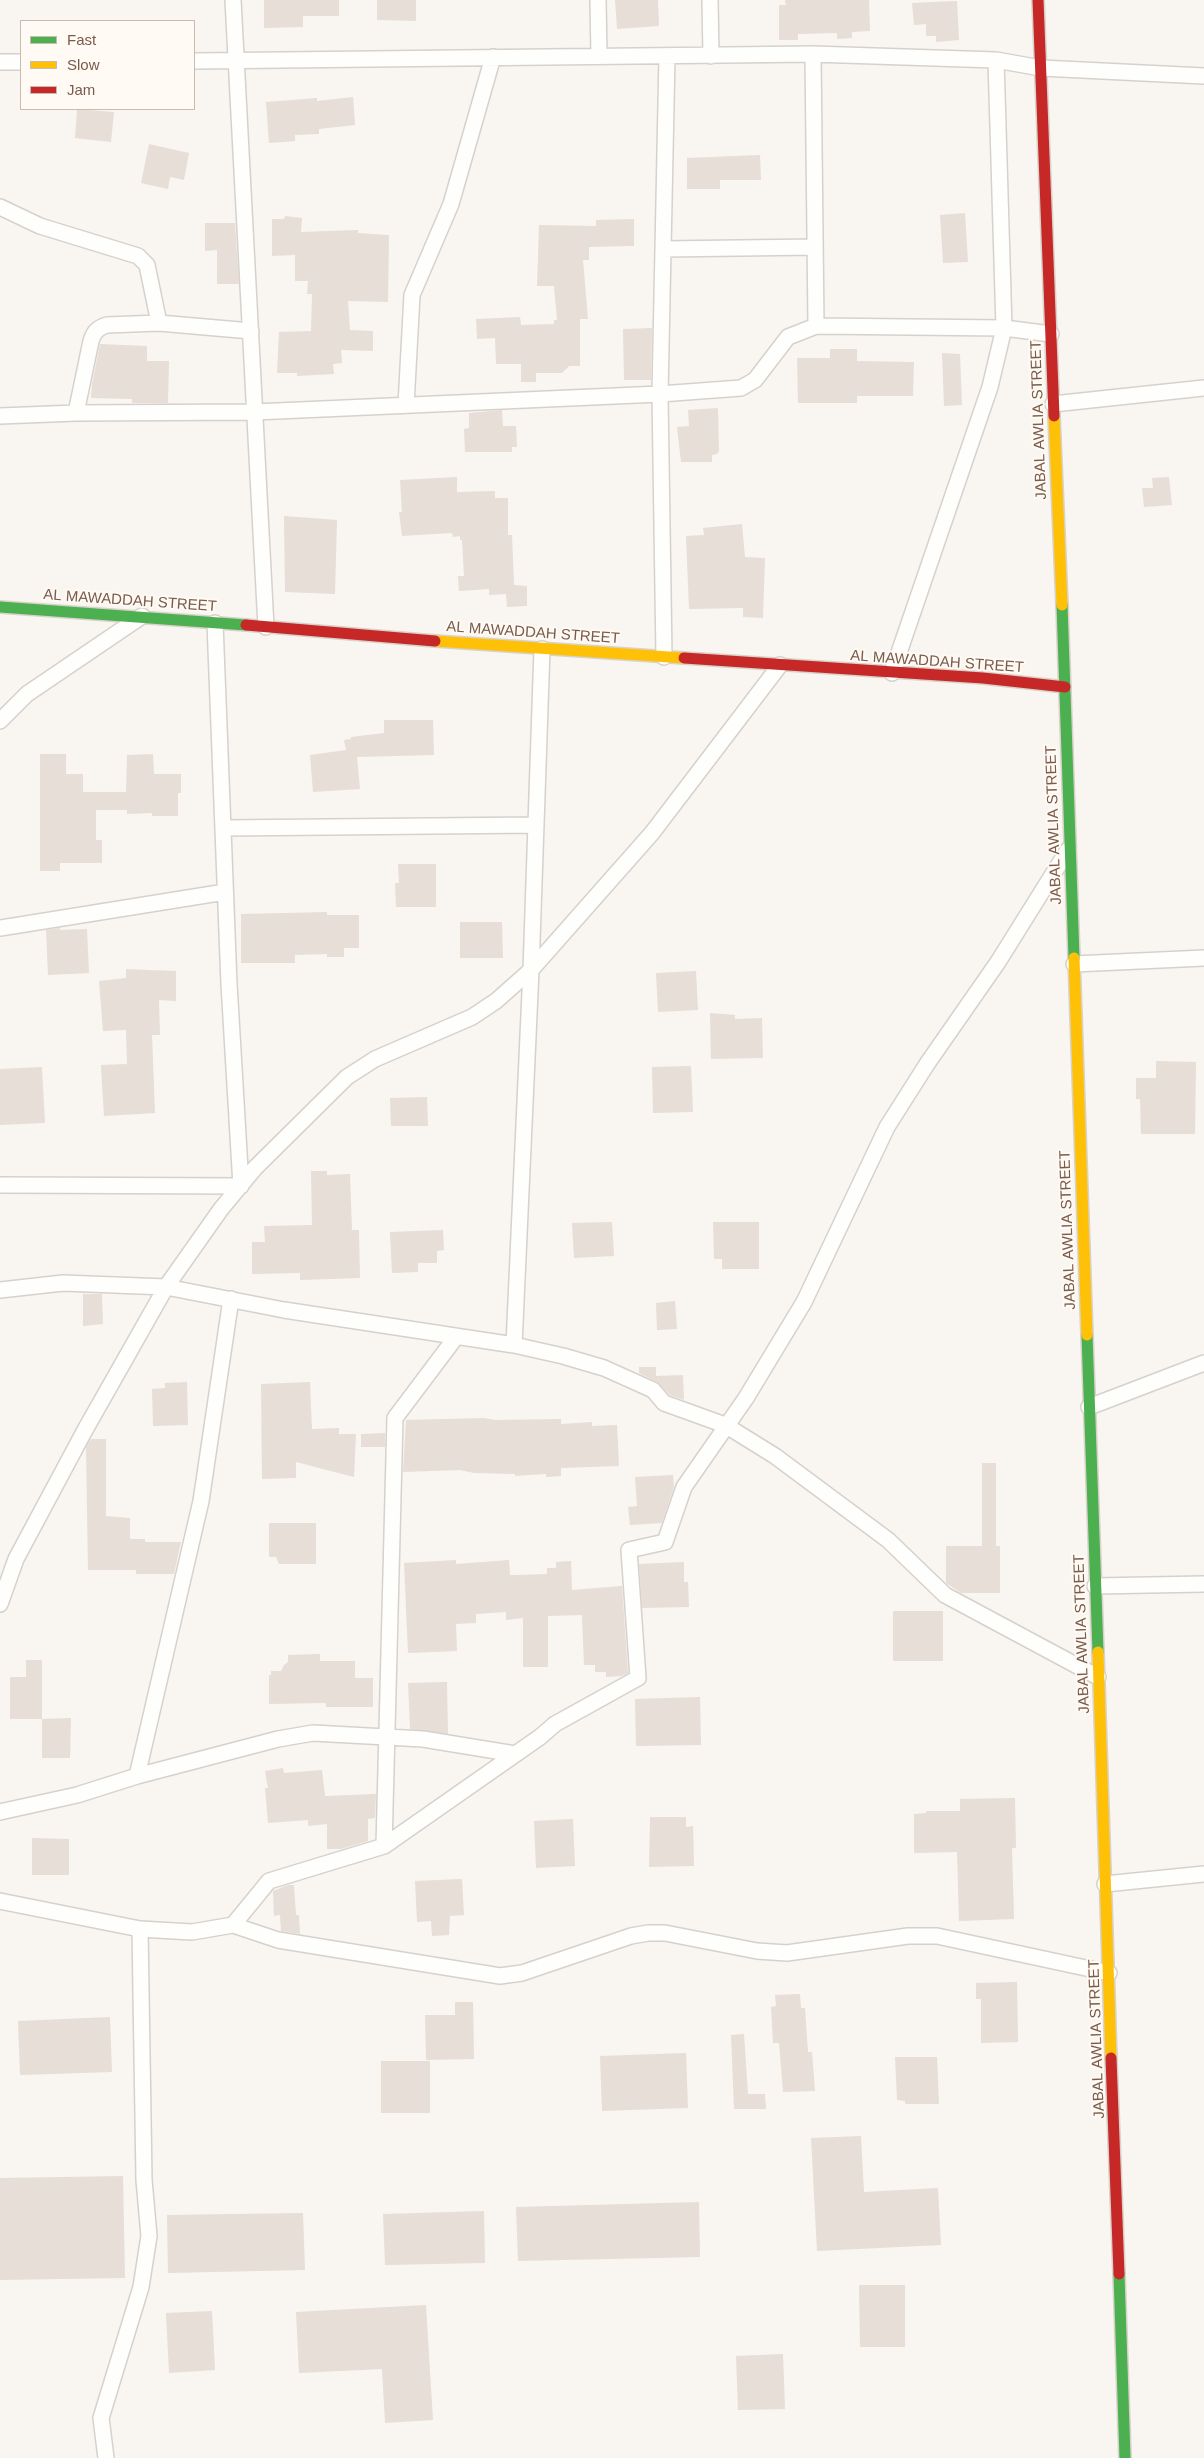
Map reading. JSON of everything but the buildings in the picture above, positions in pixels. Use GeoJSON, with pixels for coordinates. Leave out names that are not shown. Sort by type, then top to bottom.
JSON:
{"type":"FeatureCollection","features":[{"type":"Feature","properties":{"kind":"main road","name":"JABAL AWLIA STREET"},"geometry":{"type":"LineString","coordinates":[[1038,0],[1065,687],[1126,2458]]}},
{"type":"Feature","properties":{"kind":"main road","name":"AL MAWADDAH STREET"},"geometry":{"type":"LineString","coordinates":[[0,607],[142,616],[542,649],[983,678],[1065,687]]}},
{"type":"Feature","properties":{"kind":"street"},"geometry":{"type":"LineString","coordinates":[[233,0],[266,627]]}},
{"type":"Feature","properties":{"kind":"street"},"geometry":{"type":"LineString","coordinates":[[598,0],[600,56]]}},
{"type":"Feature","properties":{"kind":"street"},"geometry":{"type":"LineString","coordinates":[[710,0],[710,56]]}},
{"type":"Feature","properties":{"kind":"street"},"geometry":{"type":"LineString","coordinates":[[195,61],[813,54],[996,60],[1041,68],[1204,76]]}},
{"type":"Feature","properties":{"kind":"street"},"geometry":{"type":"LineString","coordinates":[[813,54],[816,326]]}},
{"type":"Feature","properties":{"kind":"street"},"geometry":{"type":"LineString","coordinates":[[664,657],[660,394],[667,56]]}},
{"type":"Feature","properties":{"kind":"street"},"geometry":{"type":"LineString","coordinates":[[406,405],[412,295],[450,204],[493,57]]}},
{"type":"Feature","properties":{"kind":"street"},"geometry":{"type":"LineString","coordinates":[[892,673],[990,387],[1004,328],[996,60]]}},
{"type":"Feature","properties":{"kind":"street"},"geometry":{"type":"LineString","coordinates":[[0,62],[20,62]]}},
{"type":"Feature","properties":{"kind":"street"},"geometry":{"type":"LineString","coordinates":[[0,207],[40,226],[138,256],[147,265],[158,324]]}},
{"type":"Feature","properties":{"kind":"street"},"geometry":{"type":"LineString","coordinates":[[663,248],[815,247]]}},
{"type":"Feature","properties":{"kind":"street"},"geometry":{"type":"LineString","coordinates":[[76,413],[94,332],[107,325],[158,324],[250,330]]}},
{"type":"Feature","properties":{"kind":"street"},"geometry":{"type":"LineString","coordinates":[[0,416],[76,413],[255,412],[660,394],[741,388],[755,380],[788,337],[816,326],[1004,328],[1051,334]]}},
{"type":"Feature","properties":{"kind":"street"},"geometry":{"type":"LineString","coordinates":[[1054,404],[1204,388]]}},
{"type":"Feature","properties":{"kind":"street"},"geometry":{"type":"LineString","coordinates":[[0,721],[27,694],[142,616]]}},
{"type":"Feature","properties":{"kind":"street"},"geometry":{"type":"LineString","coordinates":[[214,623],[225,892],[241,1186]]}},
{"type":"Feature","properties":{"kind":"street"},"geometry":{"type":"LineString","coordinates":[[514,1345],[531,970],[542,649]]}},
{"type":"Feature","properties":{"kind":"street"},"geometry":{"type":"LineString","coordinates":[[0,1604],[21,1550],[85,1430],[166,1286],[222,1209],[255,1168],[347,1077],[375,1059],[472,1017],[496,1001],[531,970],[652,834],[780,665]]}},
{"type":"Feature","properties":{"kind":"street"},"geometry":{"type":"LineString","coordinates":[[223,828],[536,826]]}},
{"type":"Feature","properties":{"kind":"street"},"geometry":{"type":"LineString","coordinates":[[233,1925],[269,1881],[384,1846],[540,1737],[555,1724],[638,1678],[629,1550],[665,1542],[684,1487],[746,1398],[804,1302],[886,1127],[998,962],[1070,848]]}},
{"type":"Feature","properties":{"kind":"street"},"geometry":{"type":"LineString","coordinates":[[0,928],[225,892]]}},
{"type":"Feature","properties":{"kind":"street"},"geometry":{"type":"LineString","coordinates":[[1074,964],[1204,958]]}},
{"type":"Feature","properties":{"kind":"street"},"geometry":{"type":"LineString","coordinates":[[0,1185],[241,1186]]}},
{"type":"Feature","properties":{"kind":"street"},"geometry":{"type":"LineString","coordinates":[[0,1290],[63,1283],[166,1286],[284,1310],[514,1345],[604,1368],[653,1390],[664,1403],[726,1425],[775,1456],[888,1540],[945,1596],[1098,1677]]}},
{"type":"Feature","properties":{"kind":"street"},"geometry":{"type":"LineString","coordinates":[[137,1776],[200,1501],[231,1299]]}},
{"type":"Feature","properties":{"kind":"street"},"geometry":{"type":"LineString","coordinates":[[384,1846],[395,1418],[456,1337]]}},
{"type":"Feature","properties":{"kind":"street"},"geometry":{"type":"LineString","coordinates":[[1089,1407],[1204,1363]]}},
{"type":"Feature","properties":{"kind":"street"},"geometry":{"type":"LineString","coordinates":[[1095,1586],[1204,1584]]}},
{"type":"Feature","properties":{"kind":"street"},"geometry":{"type":"LineString","coordinates":[[0,1812],[77,1795],[137,1776],[278,1739],[313,1733],[423,1739],[515,1754]]}},
{"type":"Feature","properties":{"kind":"street"},"geometry":{"type":"LineString","coordinates":[[1106,1884],[1204,1874]]}},
{"type":"Feature","properties":{"kind":"street"},"geometry":{"type":"LineString","coordinates":[[0,1901],[140,1929],[192,1932],[233,1925],[278,1940],[500,1976],[522,1973],[631,1936],[656,1933],[757,1951],[787,1953],[908,1936],[937,1936],[1109,1973]]}},
{"type":"Feature","properties":{"kind":"street"},"geometry":{"type":"LineString","coordinates":[[106,2458],[101,2418],[141,2287],[148,2236],[144,2180],[140,1929]]}},
{"type":"Feature","properties":{"kind":"traffic: fast"},"geometry":{"type":"LineString","coordinates":[[1062,605],[1074,958]]}},
{"type":"Feature","properties":{"kind":"traffic: fast"},"geometry":{"type":"LineString","coordinates":[[0,607],[246,625]]}},
{"type":"Feature","properties":{"kind":"traffic: fast"},"geometry":{"type":"LineString","coordinates":[[1087,1335],[1098,1652]]}},
{"type":"Feature","properties":{"kind":"traffic: fast"},"geometry":{"type":"LineString","coordinates":[[1119,2274],[1125,2458]]}},
{"type":"Feature","properties":{"kind":"traffic: slow"},"geometry":{"type":"LineString","coordinates":[[1054,416],[1062,605]]}},
{"type":"Feature","properties":{"kind":"traffic: slow"},"geometry":{"type":"LineString","coordinates":[[435,641],[684,658]]}},
{"type":"Feature","properties":{"kind":"traffic: slow"},"geometry":{"type":"LineString","coordinates":[[1074,958],[1087,1335]]}},
{"type":"Feature","properties":{"kind":"traffic: slow"},"geometry":{"type":"LineString","coordinates":[[1098,1652],[1111,2058]]}},
{"type":"Feature","properties":{"kind":"traffic: jam"},"geometry":{"type":"LineString","coordinates":[[1038,0],[1054,416]]}},
{"type":"Feature","properties":{"kind":"traffic: jam"},"geometry":{"type":"LineString","coordinates":[[246,625],[435,641]]}},
{"type":"Feature","properties":{"kind":"traffic: jam"},"geometry":{"type":"LineString","coordinates":[[684,658],[983,678],[1065,687]]}},
{"type":"Feature","properties":{"kind":"traffic: jam"},"geometry":{"type":"LineString","coordinates":[[1111,2058],[1119,2274]]}}]}
